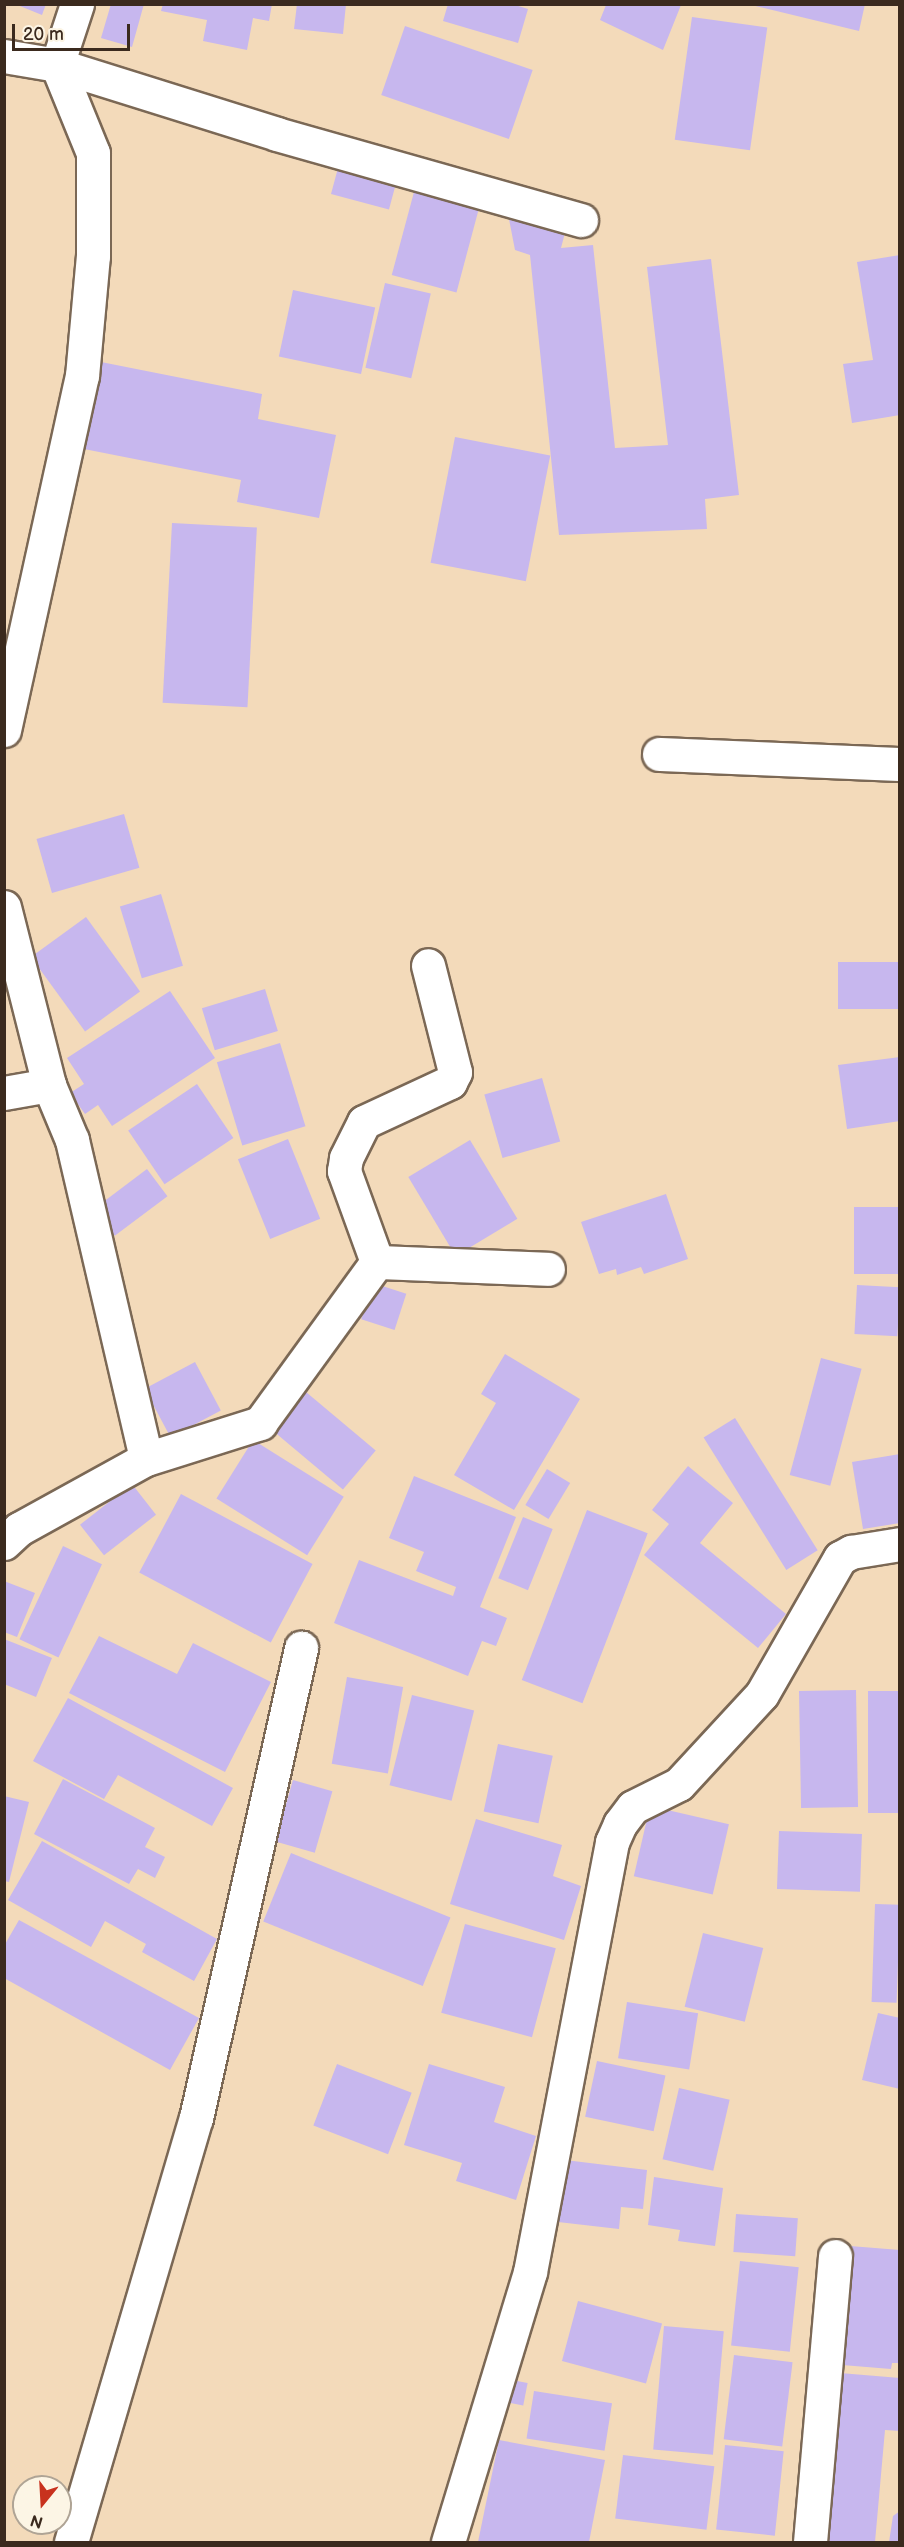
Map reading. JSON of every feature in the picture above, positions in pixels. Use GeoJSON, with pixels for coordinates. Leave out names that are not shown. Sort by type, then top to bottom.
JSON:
{"type":"FeatureCollection","features":[{"type":"Feature","properties":{"kind":"street"},"geometry":{"type":"LineString","coordinates":[[4,730],[82,376],[93,256],[93,153],[57,64],[77,4]]}},
{"type":"Feature","properties":{"kind":"street"},"geometry":{"type":"LineString","coordinates":[[4,56],[57,64],[277,134],[581,220]]}},
{"type":"Feature","properties":{"kind":"street"},"geometry":{"type":"LineString","coordinates":[[659,754],[900,764]]}},
{"type":"Feature","properties":{"kind":"street"},"geometry":{"type":"LineString","coordinates":[[4,907],[49,1085],[72,1140],[146,1459]]}},
{"type":"Feature","properties":{"kind":"street"},"geometry":{"type":"LineString","coordinates":[[377,1262],[344,1171],[351,1142],[364,1122],[450,1082],[455,1072],[428,965]]}},
{"type":"Feature","properties":{"kind":"street"},"geometry":{"type":"LineString","coordinates":[[4,1093],[49,1085]]}},
{"type":"Feature","properties":{"kind":"street"},"geometry":{"type":"LineString","coordinates":[[377,1262],[548,1269]]}},
{"type":"Feature","properties":{"kind":"street"},"geometry":{"type":"LineString","coordinates":[[4,1543],[19,1529],[146,1459],[260,1423],[377,1262]]}},
{"type":"Feature","properties":{"kind":"street"},"geometry":{"type":"LineString","coordinates":[[447,2542],[530,2272],[612,1842],[620,1824],[633,1807],[680,1784],[762,1694],[840,1558],[851,1552],[900,1544]]}},
{"type":"Feature","properties":{"kind":"street"},"geometry":{"type":"LineString","coordinates":[[71,2542],[196,2118],[301,1648]]}},
{"type":"Feature","properties":{"kind":"street"},"geometry":{"type":"LineString","coordinates":[[810,2542],[835,2256]]}},
{"type":"Feature","properties":{"kind":"building"},"geometry":{"type":"Polygon","coordinates":[[[15,4],[46,4],[42,15],[15,4]]]}},
{"type":"Feature","properties":{"kind":"building"},"geometry":{"type":"Polygon","coordinates":[[[111,4],[144,4],[132,47],[101,38],[111,4]]]}},
{"type":"Feature","properties":{"kind":"building"},"geometry":{"type":"Polygon","coordinates":[[[163,4],[272,4],[269,21],[253,18],[247,50],[203,41],[207,20],[161,11],[163,4]]]}},
{"type":"Feature","properties":{"kind":"building"},"geometry":{"type":"Polygon","coordinates":[[[297,4],[346,4],[343,34],[294,29],[297,4]]]}},
{"type":"Feature","properties":{"kind":"building"},"geometry":{"type":"Polygon","coordinates":[[[448,4],[512,4],[528,9],[518,43],[443,21],[448,4]]]}},
{"type":"Feature","properties":{"kind":"building"},"geometry":{"type":"Polygon","coordinates":[[[747,4],[865,4],[859,31],[747,4]]]}},
{"type":"Feature","properties":{"kind":"building"},"geometry":{"type":"Polygon","coordinates":[[[606,5],[681,5],[663,50],[600,20],[606,5]]]}},
{"type":"Feature","properties":{"kind":"building"},"geometry":{"type":"Polygon","coordinates":[[[692,17],[767,28],[750,150],[675,140],[692,17]]]}},
{"type":"Feature","properties":{"kind":"building"},"geometry":{"type":"Polygon","coordinates":[[[405,26],[533,70],[509,139],[381,95],[405,26]]]}},
{"type":"Feature","properties":{"kind":"building"},"geometry":{"type":"Polygon","coordinates":[[[338,168],[396,184],[389,210],[331,194],[338,168]]]}},
{"type":"Feature","properties":{"kind":"building"},"geometry":{"type":"Polygon","coordinates":[[[414,192],[479,209],[456,292],[392,275],[414,192]]]}},
{"type":"Feature","properties":{"kind":"building"},"geometry":{"type":"Polygon","coordinates":[[[508,214],[566,229],[561,248],[593,245],[615,448],[668,445],[647,267],[711,259],[739,495],[705,499],[707,529],[559,535],[530,255],[515,250],[508,214]]]}},
{"type":"Feature","properties":{"kind":"building"},"geometry":{"type":"Polygon","coordinates":[[[900,255],[900,415],[852,423],[843,364],[873,360],[857,262],[900,255]]]}},
{"type":"Feature","properties":{"kind":"building"},"geometry":{"type":"Polygon","coordinates":[[[385,283],[431,294],[411,378],[365,368],[385,283]]]}},
{"type":"Feature","properties":{"kind":"building"},"geometry":{"type":"Polygon","coordinates":[[[293,290],[375,307],[361,374],[279,357],[293,290]]]}},
{"type":"Feature","properties":{"kind":"building"},"geometry":{"type":"Polygon","coordinates":[[[101,362],[262,394],[258,419],[336,435],[319,518],[237,502],[241,480],[84,449],[101,362]]]}},
{"type":"Feature","properties":{"kind":"building"},"geometry":{"type":"Polygon","coordinates":[[[455,437],[550,456],[526,581],[431,563],[455,437]]]}},
{"type":"Feature","properties":{"kind":"building"},"geometry":{"type":"Polygon","coordinates":[[[172,523],[257,527],[247,707],[163,703],[172,523]]]}},
{"type":"Feature","properties":{"kind":"building"},"geometry":{"type":"Polygon","coordinates":[[[124,814],[139,868],[52,893],[37,839],[124,814]]]}},
{"type":"Feature","properties":{"kind":"building"},"geometry":{"type":"Polygon","coordinates":[[[161,894],[183,966],[142,978],[120,907],[161,894]]]}},
{"type":"Feature","properties":{"kind":"building"},"geometry":{"type":"Polygon","coordinates":[[[86,917],[140,991],[85,1031],[31,957],[86,917]]]}},
{"type":"Feature","properties":{"kind":"building"},"geometry":{"type":"Polygon","coordinates":[[[838,962],[900,962],[900,1009],[838,1009],[838,962]]]}},
{"type":"Feature","properties":{"kind":"building"},"geometry":{"type":"Polygon","coordinates":[[[265,989],[278,1031],[215,1050],[202,1008],[265,989]]]}},
{"type":"Feature","properties":{"kind":"building"},"geometry":{"type":"Polygon","coordinates":[[[170,991],[215,1058],[112,1126],[98,1105],[85,1114],[70,1093],[84,1084],[67,1058],[170,991]]]}},
{"type":"Feature","properties":{"kind":"building"},"geometry":{"type":"Polygon","coordinates":[[[280,1043],[305,1126],[242,1145],[217,1062],[280,1043]]]}},
{"type":"Feature","properties":{"kind":"building"},"geometry":{"type":"Polygon","coordinates":[[[900,1057],[900,1121],[847,1129],[838,1065],[900,1057]]]}},
{"type":"Feature","properties":{"kind":"building"},"geometry":{"type":"Polygon","coordinates":[[[542,1078],[560,1141],[503,1158],[484,1095],[542,1078]]]}},
{"type":"Feature","properties":{"kind":"building"},"geometry":{"type":"Polygon","coordinates":[[[197,1084],[233,1138],[165,1184],[128,1130],[197,1084]]]}},
{"type":"Feature","properties":{"kind":"building"},"geometry":{"type":"Polygon","coordinates":[[[288,1139],[320,1219],[270,1239],[238,1159],[288,1139]]]}},
{"type":"Feature","properties":{"kind":"building"},"geometry":{"type":"Polygon","coordinates":[[[470,1140],[517,1219],[456,1256],[408,1177],[470,1140]]]}},
{"type":"Feature","properties":{"kind":"building"},"geometry":{"type":"Polygon","coordinates":[[[147,1169],[167,1196],[115,1236],[94,1209],[147,1169]]]}},
{"type":"Feature","properties":{"kind":"building"},"geometry":{"type":"Polygon","coordinates":[[[666,1194],[688,1259],[644,1274],[641,1267],[617,1275],[616,1269],[599,1274],[581,1222],[666,1194]]]}},
{"type":"Feature","properties":{"kind":"building"},"geometry":{"type":"Polygon","coordinates":[[[854,1207],[900,1207],[900,1274],[854,1274],[854,1207]]]}},
{"type":"Feature","properties":{"kind":"building"},"geometry":{"type":"Polygon","coordinates":[[[373,1283],[406,1294],[395,1330],[361,1319],[373,1283]]]}},
{"type":"Feature","properties":{"kind":"building"},"geometry":{"type":"Polygon","coordinates":[[[857,1285],[900,1287],[897,1336],[854,1334],[857,1285]]]}},
{"type":"Feature","properties":{"kind":"building"},"geometry":{"type":"Polygon","coordinates":[[[505,1354],[580,1399],[514,1510],[454,1475],[496,1403],[481,1394],[505,1354]]]}},
{"type":"Feature","properties":{"kind":"building"},"geometry":{"type":"Polygon","coordinates":[[[821,1358],[862,1369],[830,1486],[790,1475],[821,1358]]]}},
{"type":"Feature","properties":{"kind":"building"},"geometry":{"type":"Polygon","coordinates":[[[195,1362],[221,1411],[170,1437],[145,1389],[195,1362]]]}},
{"type":"Feature","properties":{"kind":"building"},"geometry":{"type":"Polygon","coordinates":[[[306,1392],[376,1450],[343,1490],[273,1431],[306,1392]]]}},
{"type":"Feature","properties":{"kind":"building"},"geometry":{"type":"Polygon","coordinates":[[[735,1418],[818,1550],[786,1570],[704,1438],[735,1418]]]}},
{"type":"Feature","properties":{"kind":"building"},"geometry":{"type":"Polygon","coordinates":[[[253,1440],[344,1497],[307,1555],[216,1499],[253,1440]]]}},
{"type":"Feature","properties":{"kind":"building"},"geometry":{"type":"Polygon","coordinates":[[[900,1454],[900,1523],[863,1529],[852,1462],[900,1454]]]}},
{"type":"Feature","properties":{"kind":"building"},"geometry":{"type":"Polygon","coordinates":[[[688,1466],[733,1503],[700,1543],[786,1614],[758,1648],[644,1555],[669,1524],[652,1510],[688,1466]]]}},
{"type":"Feature","properties":{"kind":"building"},"geometry":{"type":"Polygon","coordinates":[[[547,1469],[570,1483],[549,1519],[525,1505],[547,1469]]]}},
{"type":"Feature","properties":{"kind":"building"},"geometry":{"type":"Polygon","coordinates":[[[414,1476],[516,1517],[480,1607],[507,1618],[496,1646],[482,1641],[468,1676],[334,1623],[359,1560],[453,1596],[456,1587],[416,1571],[424,1552],[389,1538],[414,1476]]]}},
{"type":"Feature","properties":{"kind":"building"},"geometry":{"type":"Polygon","coordinates":[[[132,1484],[156,1515],[104,1555],[80,1525],[132,1484]]]}},
{"type":"Feature","properties":{"kind":"building"},"geometry":{"type":"Polygon","coordinates":[[[181,1494],[313,1564],[271,1643],[139,1573],[181,1494]]]}},
{"type":"Feature","properties":{"kind":"building"},"geometry":{"type":"Polygon","coordinates":[[[587,1510],[648,1533],[582,1703],[522,1680],[587,1510]]]}},
{"type":"Feature","properties":{"kind":"building"},"geometry":{"type":"Polygon","coordinates":[[[523,1517],[553,1529],[528,1590],[498,1578],[523,1517]]]}},
{"type":"Feature","properties":{"kind":"building"},"geometry":{"type":"Polygon","coordinates":[[[63,1546],[102,1564],[58,1658],[19,1639],[63,1546]]]}},
{"type":"Feature","properties":{"kind":"building"},"geometry":{"type":"Polygon","coordinates":[[[4,1581],[35,1593],[17,1637],[4,1632],[4,1581]]]}},
{"type":"Feature","properties":{"kind":"building"},"geometry":{"type":"Polygon","coordinates":[[[99,1636],[177,1674],[193,1643],[271,1682],[225,1772],[69,1693],[99,1636]]]}},
{"type":"Feature","properties":{"kind":"building"},"geometry":{"type":"Polygon","coordinates":[[[4,1639],[52,1658],[36,1697],[4,1684],[4,1639]]]}},
{"type":"Feature","properties":{"kind":"building"},"geometry":{"type":"Polygon","coordinates":[[[347,1677],[403,1687],[388,1774],[332,1764],[347,1677]]]}},
{"type":"Feature","properties":{"kind":"building"},"geometry":{"type":"Polygon","coordinates":[[[856,1690],[858,1807],[801,1808],[799,1691],[856,1690]]]}},
{"type":"Feature","properties":{"kind":"building"},"geometry":{"type":"Polygon","coordinates":[[[868,1691],[900,1691],[900,1813],[868,1813],[868,1691]]]}},
{"type":"Feature","properties":{"kind":"building"},"geometry":{"type":"Polygon","coordinates":[[[412,1695],[474,1710],[452,1801],[390,1785],[412,1695]]]}},
{"type":"Feature","properties":{"kind":"building"},"geometry":{"type":"Polygon","coordinates":[[[68,1698],[233,1788],[212,1826],[118,1775],[104,1799],[33,1761],[68,1698]]]}},
{"type":"Feature","properties":{"kind":"building"},"geometry":{"type":"Polygon","coordinates":[[[498,1744],[553,1756],[538,1823],[484,1811],[498,1744]]]}},
{"type":"Feature","properties":{"kind":"building"},"geometry":{"type":"Polygon","coordinates":[[[63,1779],[155,1828],[145,1847],[165,1857],[155,1878],[138,1869],[129,1884],[34,1834],[63,1779]]]}},
{"type":"Feature","properties":{"kind":"building"},"geometry":{"type":"Polygon","coordinates":[[[293,1780],[332,1791],[315,1853],[275,1842],[293,1780]]]}},
{"type":"Feature","properties":{"kind":"building"},"geometry":{"type":"Polygon","coordinates":[[[4,1796],[29,1802],[9,1882],[4,1881],[4,1796]]]}},
{"type":"Feature","properties":{"kind":"building"},"geometry":{"type":"Polygon","coordinates":[[[650,1806],[729,1824],[713,1894],[634,1876],[650,1806]]]}},
{"type":"Feature","properties":{"kind":"building"},"geometry":{"type":"Polygon","coordinates":[[[476,1819],[562,1845],[553,1876],[581,1886],[564,1940],[450,1904],[476,1819]]]}},
{"type":"Feature","properties":{"kind":"building"},"geometry":{"type":"Polygon","coordinates":[[[779,1831],[862,1834],[860,1892],[777,1889],[779,1831]]]}},
{"type":"Feature","properties":{"kind":"building"},"geometry":{"type":"Polygon","coordinates":[[[42,1841],[217,1939],[194,1981],[142,1952],[146,1944],[105,1921],[91,1947],[8,1900],[42,1841]]]}},
{"type":"Feature","properties":{"kind":"building"},"geometry":{"type":"Polygon","coordinates":[[[291,1853],[450,1917],[423,1986],[263,1922],[291,1853]]]}},
{"type":"Feature","properties":{"kind":"building"},"geometry":{"type":"Polygon","coordinates":[[[875,1904],[900,1905],[897,2003],[872,2002],[875,1904]]]}},
{"type":"Feature","properties":{"kind":"building"},"geometry":{"type":"Polygon","coordinates":[[[19,1920],[199,2018],[170,2070],[4,1978],[4,1946],[19,1920]]]}},
{"type":"Feature","properties":{"kind":"building"},"geometry":{"type":"Polygon","coordinates":[[[465,1924],[556,1948],[532,2037],[441,2013],[465,1924]]]}},
{"type":"Feature","properties":{"kind":"building"},"geometry":{"type":"Polygon","coordinates":[[[703,1933],[763,1948],[745,2022],[685,2007],[703,1933]]]}},
{"type":"Feature","properties":{"kind":"building"},"geometry":{"type":"Polygon","coordinates":[[[627,2002],[698,2013],[689,2070],[618,2058],[627,2002]]]}},
{"type":"Feature","properties":{"kind":"building"},"geometry":{"type":"Polygon","coordinates":[[[878,2013],[900,2018],[900,2089],[862,2080],[878,2013]]]}},
{"type":"Feature","properties":{"kind":"building"},"geometry":{"type":"Polygon","coordinates":[[[597,2061],[665,2076],[654,2131],[585,2117],[597,2061]]]}},
{"type":"Feature","properties":{"kind":"building"},"geometry":{"type":"Polygon","coordinates":[[[337,2064],[412,2093],[388,2154],[313,2126],[337,2064]]]}},
{"type":"Feature","properties":{"kind":"building"},"geometry":{"type":"Polygon","coordinates":[[[429,2064],[505,2087],[494,2122],[536,2136],[516,2200],[456,2181],[462,2163],[404,2145],[429,2064]]]}},
{"type":"Feature","properties":{"kind":"building"},"geometry":{"type":"Polygon","coordinates":[[[679,2088],[730,2100],[713,2171],[663,2159],[679,2088]]]}},
{"type":"Feature","properties":{"kind":"building"},"geometry":{"type":"Polygon","coordinates":[[[565,2160],[647,2170],[643,2209],[621,2207],[619,2229],[558,2222],[565,2160]]]}},
{"type":"Feature","properties":{"kind":"building"},"geometry":{"type":"Polygon","coordinates":[[[654,2177],[723,2188],[715,2246],[678,2241],[680,2230],[648,2225],[654,2177]]]}},
{"type":"Feature","properties":{"kind":"building"},"geometry":{"type":"Polygon","coordinates":[[[736,2214],[798,2218],[795,2256],[733,2252],[736,2214]]]}},
{"type":"Feature","properties":{"kind":"building"},"geometry":{"type":"Polygon","coordinates":[[[850,2246],[900,2250],[900,2363],[892,2363],[891,2369],[842,2365],[850,2246]]]}},
{"type":"Feature","properties":{"kind":"building"},"geometry":{"type":"Polygon","coordinates":[[[740,2261],[799,2267],[790,2352],[731,2346],[740,2261]]]}},
{"type":"Feature","properties":{"kind":"building"},"geometry":{"type":"Polygon","coordinates":[[[578,2301],[662,2324],[646,2383],[562,2361],[578,2301]]]}},
{"type":"Feature","properties":{"kind":"building"},"geometry":{"type":"Polygon","coordinates":[[[664,2326],[724,2331],[713,2455],[653,2450],[664,2326]]]}},
{"type":"Feature","properties":{"kind":"building"},"geometry":{"type":"Polygon","coordinates":[[[734,2355],[793,2362],[782,2447],[724,2439],[734,2355]]]}},
{"type":"Feature","properties":{"kind":"building"},"geometry":{"type":"Polygon","coordinates":[[[840,2373],[900,2378],[900,2431],[885,2430],[875,2542],[825,2542],[840,2373]]]}},
{"type":"Feature","properties":{"kind":"building"},"geometry":{"type":"Polygon","coordinates":[[[507,2379],[528,2383],[523,2406],[503,2402],[507,2379]]]}},
{"type":"Feature","properties":{"kind":"building"},"geometry":{"type":"Polygon","coordinates":[[[534,2391],[612,2403],[605,2451],[526,2438],[534,2391]]]}},
{"type":"Feature","properties":{"kind":"building"},"geometry":{"type":"Polygon","coordinates":[[[499,2440],[605,2460],[589,2542],[478,2542],[499,2440]]]}},
{"type":"Feature","properties":{"kind":"building"},"geometry":{"type":"Polygon","coordinates":[[[725,2445],[784,2451],[775,2536],[716,2530],[725,2445]]]}},
{"type":"Feature","properties":{"kind":"building"},"geometry":{"type":"Polygon","coordinates":[[[623,2455],[714,2466],[707,2530],[615,2519],[623,2455]]]}},
{"type":"Feature","properties":{"kind":"building"},"geometry":{"type":"Polygon","coordinates":[[[900,2511],[900,2542],[889,2542],[893,2516],[900,2511]]]}}]}
